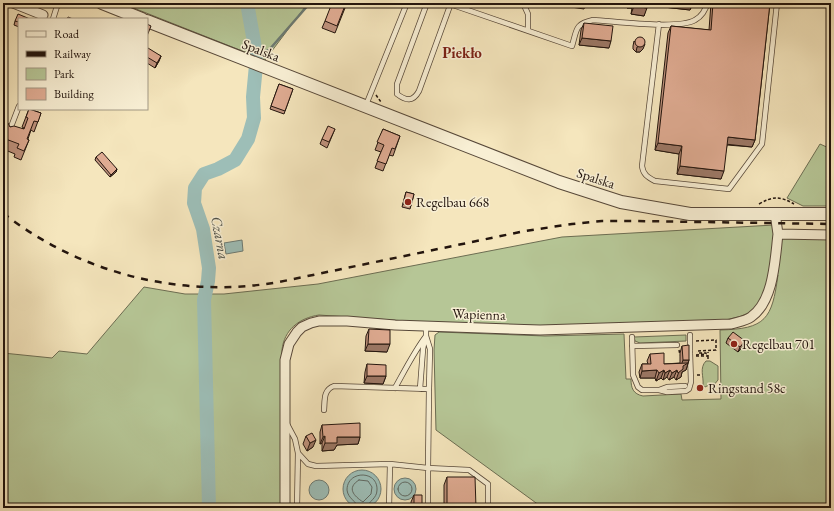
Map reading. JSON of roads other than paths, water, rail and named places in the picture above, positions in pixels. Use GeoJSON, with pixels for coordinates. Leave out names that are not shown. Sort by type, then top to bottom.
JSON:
{"type":"FeatureCollection","features":[{"type":"Feature","properties":{"kind":"street"},"geometry":{"type":"LineString","coordinates":[[13,3],[43,15]]}},
{"type":"Feature","properties":{"kind":"street"},"geometry":{"type":"LineString","coordinates":[[110,4],[140,18]]}},
{"type":"Feature","properties":{"kind":"street","name":"Spalska"},"geometry":{"type":"LineString","coordinates":[[148,21],[559,182],[621,202],[690,214],[831,214]]}},
{"type":"Feature","properties":{"kind":"street","name":"Wapienna"},"geometry":{"type":"LineString","coordinates":[[285,508],[284,360],[292,338],[302,327],[311,323],[329,320],[426,326],[540,330],[731,324],[751,318],[767,299],[773,272],[778,234],[775,213]]}},
{"type":"Feature","properties":{"kind":"street"},"geometry":{"type":"LineString","coordinates":[[778,234],[831,235]]}},
{"type":"Feature","properties":{"kind":"lane"},"geometry":{"type":"LineString","coordinates":[[53,18],[58,3]]}},
{"type":"Feature","properties":{"kind":"lane"},"geometry":{"type":"LineString","coordinates":[[365,107],[407,3]]}},
{"type":"Feature","properties":{"kind":"lane"},"geometry":{"type":"LineString","coordinates":[[427,3],[397,84],[397,94],[406,100],[412,99],[419,91],[451,4],[572,46],[578,27],[582,22],[593,20],[684,24],[694,20],[703,13],[707,3]]}},
{"type":"Feature","properties":{"kind":"lane"},"geometry":{"type":"LineString","coordinates":[[523,3],[528,14],[528,30]]}},
{"type":"Feature","properties":{"kind":"lane"},"geometry":{"type":"LineString","coordinates":[[659,24],[642,166],[643,172],[648,178],[655,181],[729,189],[762,144],[777,3]]}},
{"type":"Feature","properties":{"kind":"lane"},"geometry":{"type":"LineString","coordinates":[[8,133],[18,108]]}},
{"type":"Feature","properties":{"kind":"lane"},"geometry":{"type":"LineString","coordinates":[[420,389],[422,349],[426,336],[426,326]]}},
{"type":"Feature","properties":{"kind":"lane"},"geometry":{"type":"LineString","coordinates":[[395,388],[414,356],[417,348],[426,336]]}},
{"type":"Feature","properties":{"kind":"lane"},"geometry":{"type":"LineString","coordinates":[[426,336],[430,349],[428,508]]}},
{"type":"Feature","properties":{"kind":"lane"},"geometry":{"type":"LineString","coordinates":[[632,337],[633,375],[638,387],[642,390],[674,392],[686,391],[689,389],[691,382],[690,338]]}},
{"type":"Feature","properties":{"kind":"lane"},"geometry":{"type":"LineString","coordinates":[[632,346],[677,345]]}},
{"type":"Feature","properties":{"kind":"lane"},"geometry":{"type":"LineString","coordinates":[[324,410],[325,394],[327,390],[334,386],[429,390]]}},
{"type":"Feature","properties":{"kind":"lane"},"geometry":{"type":"LineString","coordinates":[[659,390],[667,387],[685,386]]}},
{"type":"Feature","properties":{"kind":"lane"},"geometry":{"type":"LineString","coordinates":[[284,419],[295,439],[298,453],[297,508]]}},
{"type":"Feature","properties":{"kind":"lane"},"geometry":{"type":"LineString","coordinates":[[298,453],[308,464],[316,466],[390,464],[469,470],[488,484],[488,508]]}},
{"type":"Feature","properties":{"kind":"lane"},"geometry":{"type":"LineString","coordinates":[[389,508],[390,464]]}},
{"type":"Feature","properties":{"kind":"water"},"geometry":{"type":"Polygon","coordinates":[[[242,240],[243,251],[226,254],[224,243],[242,240]]]}},
{"type":"Feature","properties":{"kind":"water"},"geometry":{"type":"Polygon","coordinates":[[[358,470],[366,470],[378,479],[381,489],[378,499],[372,505],[366,508],[358,508],[346,499],[343,493],[343,485],[352,473],[358,470]]]}},
{"type":"Feature","properties":{"kind":"water"},"geometry":{"type":"Polygon","coordinates":[[[405,478],[413,481],[416,489],[413,497],[405,500],[397,497],[394,489],[397,481],[405,478]]]}},
{"type":"Feature","properties":{"kind":"water"},"geometry":{"type":"Polygon","coordinates":[[[319,480],[326,483],[329,490],[326,497],[319,500],[312,497],[309,490],[312,483],[319,480]]]}},
{"type":"Feature","properties":{"kind":"waterway","name":"Czarna"},"geometry":{"type":"LineString","coordinates":[[209,508],[204,300],[209,268],[203,229],[194,203],[195,188],[204,174],[218,169],[235,160],[248,139],[254,118],[253,97],[256,53],[247,3]]}},
{"type":"Feature","properties":{"kind":"waterway"},"geometry":{"type":"LineString","coordinates":[[256,53],[269,50],[310,3]]}},
{"type":"Feature","properties":{"kind":"railway"},"geometry":{"type":"LineString","coordinates":[[3,213],[33,234],[65,252],[99,266],[134,277],[170,284],[206,287],[242,286],[279,282],[525,231],[572,224],[602,221],[831,224]]}},
{"type":"Feature","properties":{"kind":"place","name":"Regelbau 668"},"geometry":{"type":"Point","coordinates":[408,202]}},
{"type":"Feature","properties":{"kind":"place","name":"Regelbau 701"},"geometry":{"type":"Point","coordinates":[734,344]}},
{"type":"Feature","properties":{"kind":"place","name":"Ringstand 58c"},"geometry":{"type":"Point","coordinates":[700,388]}},
{"type":"Feature","properties":{"kind":"district","name":"Piekło"},"geometry":{"type":"Point","coordinates":[462,53]}}]}
